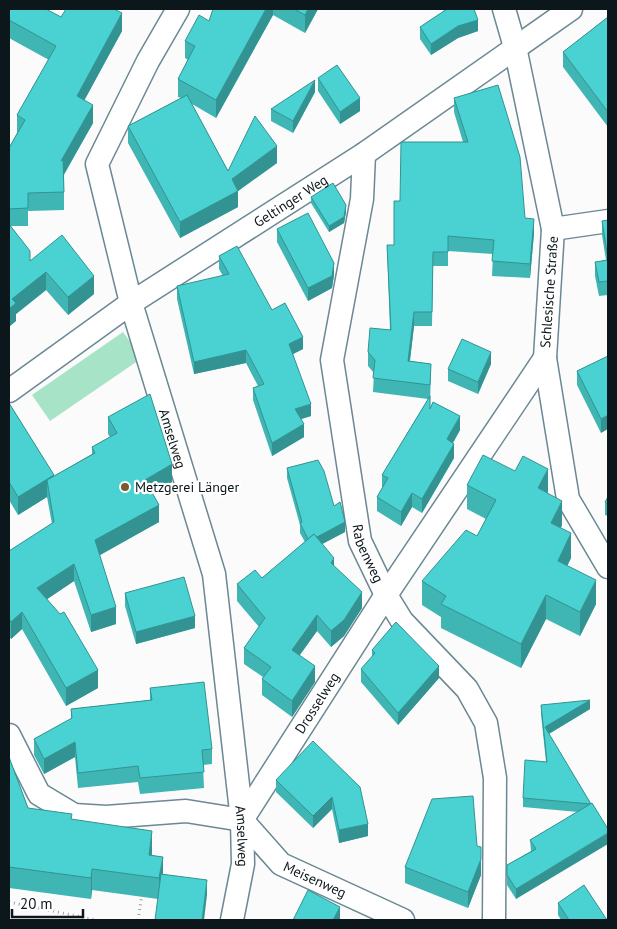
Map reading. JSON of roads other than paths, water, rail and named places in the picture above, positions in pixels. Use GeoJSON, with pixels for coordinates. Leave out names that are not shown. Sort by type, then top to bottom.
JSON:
{"type":"FeatureCollection","features":[{"type":"Feature","properties":{"kind":"street","name":"Amselweg"},"geometry":{"type":"LineString","coordinates":[[178,9],[148,60],[97,164],[131,303],[214,574],[242,820],[242,864],[232,920]]}},
{"type":"Feature","properties":{"kind":"street","name":"Schlesische Straße"},"geometry":{"type":"LineString","coordinates":[[504,9],[515,47],[553,228],[545,358],[568,499],[608,567]]}},
{"type":"Feature","properties":{"kind":"street","name":"Geltinger Weg"},"geometry":{"type":"LineString","coordinates":[[9,391],[131,303],[364,154],[571,9]]}},
{"type":"Feature","properties":{"kind":"street","name":"Rabenweg"},"geometry":{"type":"LineString","coordinates":[[364,154],[362,199],[332,360],[360,541],[386,595],[402,621],[468,689],[486,722],[495,778],[494,920]]}},
{"type":"Feature","properties":{"kind":"street"},"geometry":{"type":"LineString","coordinates":[[553,228],[608,221]]}},
{"type":"Feature","properties":{"kind":"street","name":"Drosselweg"},"geometry":{"type":"LineString","coordinates":[[242,820],[386,595],[545,358]]}},
{"type":"Feature","properties":{"kind":"street"},"geometry":{"type":"LineString","coordinates":[[9,735],[39,794],[74,815],[106,817],[186,811],[242,820]]}},
{"type":"Feature","properties":{"kind":"street","name":"Meisenweg"},"geometry":{"type":"LineString","coordinates":[[242,820],[281,864],[403,920]]}},
{"type":"Feature","properties":{"kind":"place","name":"Metzgerei Länger"},"geometry":{"type":"Point","coordinates":[125,487]}}]}
